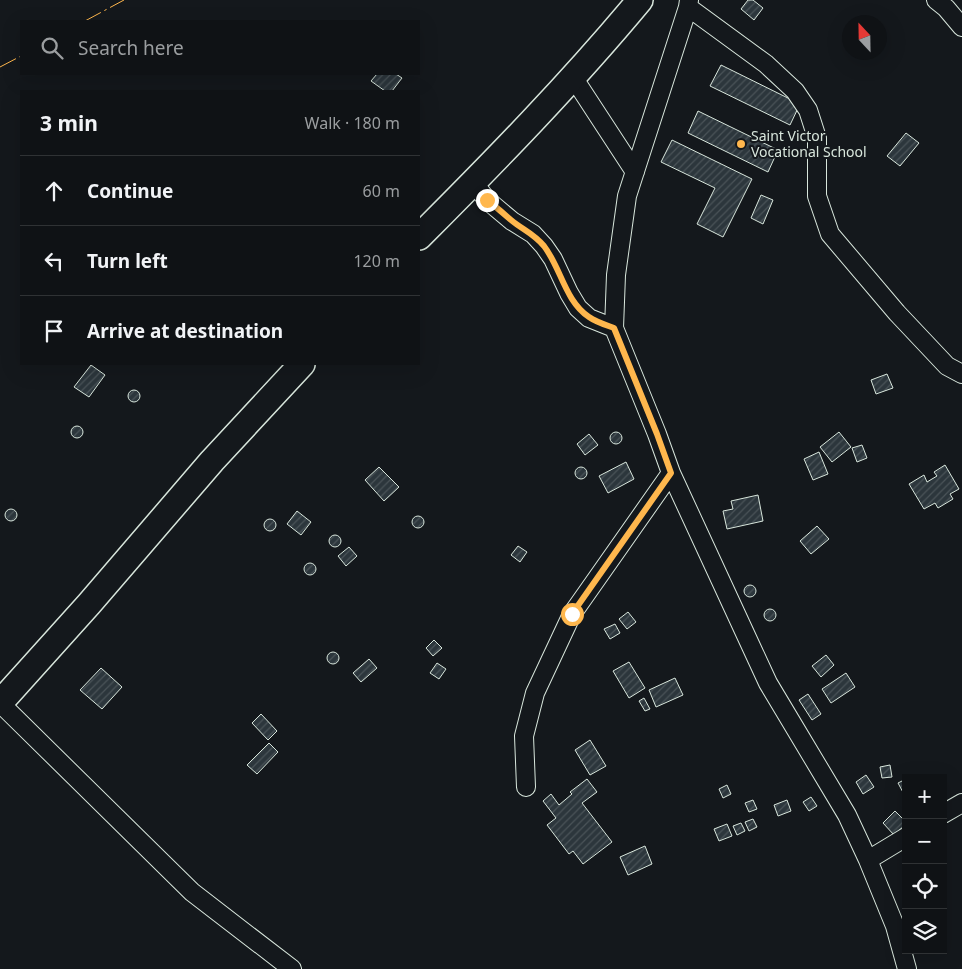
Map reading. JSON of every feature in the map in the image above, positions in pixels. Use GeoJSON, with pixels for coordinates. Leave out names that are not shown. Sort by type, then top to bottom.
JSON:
{"type":"FeatureCollection","features":[{"type":"Feature","properties":{"kind":"main road"},"geometry":{"type":"LineString","coordinates":[[420,236],[474,183],[573,77],[640,0]]}},
{"type":"Feature","properties":{"kind":"main road"},"geometry":{"type":"LineString","coordinates":[[0,703],[212,461],[301,365]]}},
{"type":"Feature","properties":{"kind":"street"},"geometry":{"type":"LineString","coordinates":[[936,0],[946,8],[962,27]]}},
{"type":"Feature","properties":{"kind":"street"},"geometry":{"type":"LineString","coordinates":[[907,969],[895,926],[868,860],[847,815],[768,683],[671,473],[614,328],[616,275],[627,196],[689,4],[766,64],[795,91],[808,110],[817,138],[817,196],[830,234],[897,313],[947,366],[962,374]]}},
{"type":"Feature","properties":{"kind":"street"},"geometry":{"type":"LineString","coordinates":[[573,77],[635,172]]}},
{"type":"Feature","properties":{"kind":"street"},"geometry":{"type":"LineString","coordinates":[[474,183],[487,200],[512,221],[533,234],[544,246],[553,259],[578,308],[589,318],[614,328]]}},
{"type":"Feature","properties":{"kind":"street"},"geometry":{"type":"LineString","coordinates":[[526,787],[524,736],[535,693],[572,614],[671,473]]}},
{"type":"Feature","properties":{"kind":"street"},"geometry":{"type":"LineString","coordinates":[[0,703],[192,892],[292,969]]}},
{"type":"Feature","properties":{"kind":"street"},"geometry":{"type":"LineString","coordinates":[[947,812],[962,803]]}},
{"type":"Feature","properties":{"kind":"street"},"geometry":{"type":"LineString","coordinates":[[868,860],[902,839]]}},
{"type":"Feature","properties":{"kind":"building"},"geometry":{"type":"Polygon","coordinates":[[[748,0],[753,0],[763,8],[754,20],[741,9],[748,0]]]}},
{"type":"Feature","properties":{"kind":"building"},"geometry":{"type":"Polygon","coordinates":[[[721,65],[800,104],[790,125],[710,86],[721,65]]]}},
{"type":"Feature","properties":{"kind":"building"},"geometry":{"type":"Polygon","coordinates":[[[376,75],[398,75],[402,78],[393,90],[384,90],[371,81],[376,75]]]}},
{"type":"Feature","properties":{"kind":"building"},"geometry":{"type":"Polygon","coordinates":[[[698,111],[778,150],[768,172],[688,133],[698,111]]]}},
{"type":"Feature","properties":{"kind":"building"},"geometry":{"type":"Polygon","coordinates":[[[906,133],[919,143],[900,166],[887,156],[906,133]]]}},
{"type":"Feature","properties":{"kind":"building"},"geometry":{"type":"Polygon","coordinates":[[[672,140],[752,179],[723,237],[697,224],[715,188],[661,162],[672,140]]]}},
{"type":"Feature","properties":{"kind":"building"},"geometry":{"type":"Polygon","coordinates":[[[761,195],[773,200],[763,224],[751,218],[761,195]]]}},
{"type":"Feature","properties":{"kind":"building"},"geometry":{"type":"Polygon","coordinates":[[[91,365],[105,375],[89,397],[74,387],[91,365]]]}},
{"type":"Feature","properties":{"kind":"building"},"geometry":{"type":"Polygon","coordinates":[[[887,374],[893,388],[876,394],[871,380],[887,374]]]}},
{"type":"Feature","properties":{"kind":"building"},"geometry":{"type":"Polygon","coordinates":[[[136,390],[139,391],[139,401],[132,402],[129,401],[128,394],[129,391],[136,390]]]}},
{"type":"Feature","properties":{"kind":"building"},"geometry":{"type":"Polygon","coordinates":[[[79,426],[82,427],[82,437],[75,438],[72,437],[71,430],[72,427],[79,426]]]}},
{"type":"Feature","properties":{"kind":"building"},"geometry":{"type":"Polygon","coordinates":[[[614,432],[618,432],[622,438],[618,444],[614,444],[610,440],[610,436],[614,432]]]}},
{"type":"Feature","properties":{"kind":"building"},"geometry":{"type":"Polygon","coordinates":[[[839,432],[851,447],[832,462],[820,447],[839,432]]]}},
{"type":"Feature","properties":{"kind":"building"},"geometry":{"type":"Polygon","coordinates":[[[589,434],[598,445],[585,455],[577,444],[589,434]]]}},
{"type":"Feature","properties":{"kind":"building"},"geometry":{"type":"Polygon","coordinates":[[[862,445],[867,458],[857,462],[852,448],[862,445]]]}},
{"type":"Feature","properties":{"kind":"building"},"geometry":{"type":"Polygon","coordinates":[[[819,452],[828,474],[813,480],[804,459],[819,452]]]}},
{"type":"Feature","properties":{"kind":"building"},"geometry":{"type":"Polygon","coordinates":[[[626,462],[634,479],[608,493],[599,476],[626,462]]]}},
{"type":"Feature","properties":{"kind":"building"},"geometry":{"type":"Polygon","coordinates":[[[945,465],[959,489],[950,494],[953,499],[938,508],[935,503],[924,509],[909,484],[924,475],[927,482],[937,476],[934,472],[945,465]]]}},
{"type":"Feature","properties":{"kind":"building"},"geometry":{"type":"Polygon","coordinates":[[[379,467],[399,487],[384,501],[365,480],[379,467]]]}},
{"type":"Feature","properties":{"kind":"building"},"geometry":{"type":"Polygon","coordinates":[[[583,467],[586,468],[586,478],[579,479],[576,478],[575,471],[576,468],[583,467]]]}},
{"type":"Feature","properties":{"kind":"building"},"geometry":{"type":"Polygon","coordinates":[[[758,495],[763,521],[727,529],[723,511],[733,509],[731,501],[758,495]]]}},
{"type":"Feature","properties":{"kind":"building"},"geometry":{"type":"Polygon","coordinates":[[[13,509],[16,510],[16,520],[9,521],[6,520],[5,513],[6,510],[13,509]]]}},
{"type":"Feature","properties":{"kind":"building"},"geometry":{"type":"Polygon","coordinates":[[[297,511],[311,522],[301,535],[287,524],[297,511]]]}},
{"type":"Feature","properties":{"kind":"building"},"geometry":{"type":"Polygon","coordinates":[[[416,516],[420,516],[424,522],[420,528],[416,528],[412,524],[412,520],[416,516]]]}},
{"type":"Feature","properties":{"kind":"building"},"geometry":{"type":"Polygon","coordinates":[[[268,519],[272,519],[276,525],[272,531],[268,531],[264,527],[264,523],[268,519]]]}},
{"type":"Feature","properties":{"kind":"building"},"geometry":{"type":"Polygon","coordinates":[[[817,526],[829,539],[811,554],[800,541],[817,526]]]}},
{"type":"Feature","properties":{"kind":"building"},"geometry":{"type":"Polygon","coordinates":[[[333,535],[337,535],[341,541],[337,547],[333,547],[329,543],[329,539],[333,535]]]}},
{"type":"Feature","properties":{"kind":"building"},"geometry":{"type":"Polygon","coordinates":[[[518,546],[527,552],[520,562],[511,555],[518,546]]]}},
{"type":"Feature","properties":{"kind":"building"},"geometry":{"type":"Polygon","coordinates":[[[349,547],[357,556],[346,566],[338,556],[349,547]]]}},
{"type":"Feature","properties":{"kind":"building"},"geometry":{"type":"Polygon","coordinates":[[[312,563],[315,564],[315,574],[308,575],[305,574],[304,567],[305,564],[312,563]]]}},
{"type":"Feature","properties":{"kind":"building"},"geometry":{"type":"Polygon","coordinates":[[[752,585],[755,586],[755,596],[748,597],[745,596],[744,589],[745,586],[752,585]]]}},
{"type":"Feature","properties":{"kind":"building"},"geometry":{"type":"Polygon","coordinates":[[[768,609],[772,609],[776,615],[772,621],[768,621],[764,617],[764,613],[768,609]]]}},
{"type":"Feature","properties":{"kind":"building"},"geometry":{"type":"Polygon","coordinates":[[[628,612],[636,622],[627,629],[619,619],[628,612]]]}},
{"type":"Feature","properties":{"kind":"building"},"geometry":{"type":"Polygon","coordinates":[[[615,624],[620,633],[610,639],[604,629],[615,624]]]}},
{"type":"Feature","properties":{"kind":"building"},"geometry":{"type":"Polygon","coordinates":[[[434,640],[442,648],[433,656],[426,648],[434,640]]]}},
{"type":"Feature","properties":{"kind":"building"},"geometry":{"type":"Polygon","coordinates":[[[335,652],[338,653],[338,663],[331,664],[328,663],[327,656],[328,653],[335,652]]]}},
{"type":"Feature","properties":{"kind":"building"},"geometry":{"type":"Polygon","coordinates":[[[826,655],[834,665],[821,677],[812,666],[826,655]]]}},
{"type":"Feature","properties":{"kind":"building"},"geometry":{"type":"Polygon","coordinates":[[[369,659],[377,668],[361,682],[353,673],[369,659]]]}},
{"type":"Feature","properties":{"kind":"building"},"geometry":{"type":"Polygon","coordinates":[[[629,662],[645,688],[629,698],[613,671],[629,662]]]}},
{"type":"Feature","properties":{"kind":"building"},"geometry":{"type":"Polygon","coordinates":[[[437,663],[446,669],[439,679],[430,673],[437,663]]]}},
{"type":"Feature","properties":{"kind":"building"},"geometry":{"type":"Polygon","coordinates":[[[101,668],[122,687],[102,709],[80,690],[101,668]]]}},
{"type":"Feature","properties":{"kind":"building"},"geometry":{"type":"Polygon","coordinates":[[[846,673],[855,687],[831,703],[822,689],[846,673]]]}},
{"type":"Feature","properties":{"kind":"building"},"geometry":{"type":"Polygon","coordinates":[[[675,678],[683,695],[656,707],[649,690],[675,678]]]}},
{"type":"Feature","properties":{"kind":"building"},"geometry":{"type":"Polygon","coordinates":[[[808,694],[821,714],[812,720],[799,700],[808,694]]]}},
{"type":"Feature","properties":{"kind":"building"},"geometry":{"type":"Polygon","coordinates":[[[644,698],[650,709],[645,711],[639,701],[644,698]]]}},
{"type":"Feature","properties":{"kind":"building"},"geometry":{"type":"Polygon","coordinates":[[[261,714],[277,731],[268,740],[252,723],[261,714]]]}},
{"type":"Feature","properties":{"kind":"building"},"geometry":{"type":"Polygon","coordinates":[[[590,740],[606,766],[590,775],[575,750],[590,740]]]}},
{"type":"Feature","properties":{"kind":"building"},"geometry":{"type":"Polygon","coordinates":[[[269,743],[278,752],[257,774],[247,765],[269,743]]]}},
{"type":"Feature","properties":{"kind":"building"},"geometry":{"type":"Polygon","coordinates":[[[890,765],[892,777],[882,778],[880,767],[890,765]]]}},
{"type":"Feature","properties":{"kind":"building"},"geometry":{"type":"Polygon","coordinates":[[[866,775],[874,787],[863,794],[856,782],[866,775]]]}},
{"type":"Feature","properties":{"kind":"building"},"geometry":{"type":"Polygon","coordinates":[[[587,779],[597,792],[582,803],[612,842],[583,864],[573,851],[569,854],[547,825],[556,818],[543,801],[551,794],[559,805],[572,794],[570,792],[587,779]]]}},
{"type":"Feature","properties":{"kind":"building"},"geometry":{"type":"Polygon","coordinates":[[[902,781],[902,790],[898,783],[902,781]]]}},
{"type":"Feature","properties":{"kind":"building"},"geometry":{"type":"Polygon","coordinates":[[[727,785],[731,794],[723,798],[719,789],[727,785]]]}},
{"type":"Feature","properties":{"kind":"building"},"geometry":{"type":"Polygon","coordinates":[[[811,797],[817,806],[809,811],[803,802],[811,797]]]}},
{"type":"Feature","properties":{"kind":"building"},"geometry":{"type":"Polygon","coordinates":[[[753,800],[757,809],[749,812],[745,803],[753,800]]]}},
{"type":"Feature","properties":{"kind":"building"},"geometry":{"type":"Polygon","coordinates":[[[787,800],[791,811],[778,816],[774,805],[787,800]]]}},
{"type":"Feature","properties":{"kind":"building"},"geometry":{"type":"Polygon","coordinates":[[[895,811],[902,818],[902,828],[894,835],[883,823],[895,811]]]}},
{"type":"Feature","properties":{"kind":"building"},"geometry":{"type":"Polygon","coordinates":[[[753,819],[757,827],[749,831],[745,822],[753,819]]]}},
{"type":"Feature","properties":{"kind":"building"},"geometry":{"type":"Polygon","coordinates":[[[741,823],[745,831],[737,835],[733,826],[741,823]]]}},
{"type":"Feature","properties":{"kind":"building"},"geometry":{"type":"Polygon","coordinates":[[[727,824],[732,836],[719,841],[714,829],[727,824]]]}},
{"type":"Feature","properties":{"kind":"building"},"geometry":{"type":"Polygon","coordinates":[[[645,846],[652,864],[628,875],[620,857],[645,846]]]}},
{"type":"Feature","properties":{"kind":"power"},"geometry":{"type":"LineString","coordinates":[[87,20],[124,0]]}},
{"type":"Feature","properties":{"kind":"power"},"geometry":{"type":"LineString","coordinates":[[0,67],[20,57]]}},
{"type":"Feature","properties":{"kind":"place","name":"Saint Victor Vocational School"},"geometry":{"type":"Point","coordinates":[741,144]}},
{"type":"Feature","properties":{"kind":"route"},"geometry":{"type":"LineString","coordinates":[[487,200],[512,221],[533,234],[544,246],[553,259],[578,308],[589,318],[614,328],[671,473],[572,614]]}}]}
